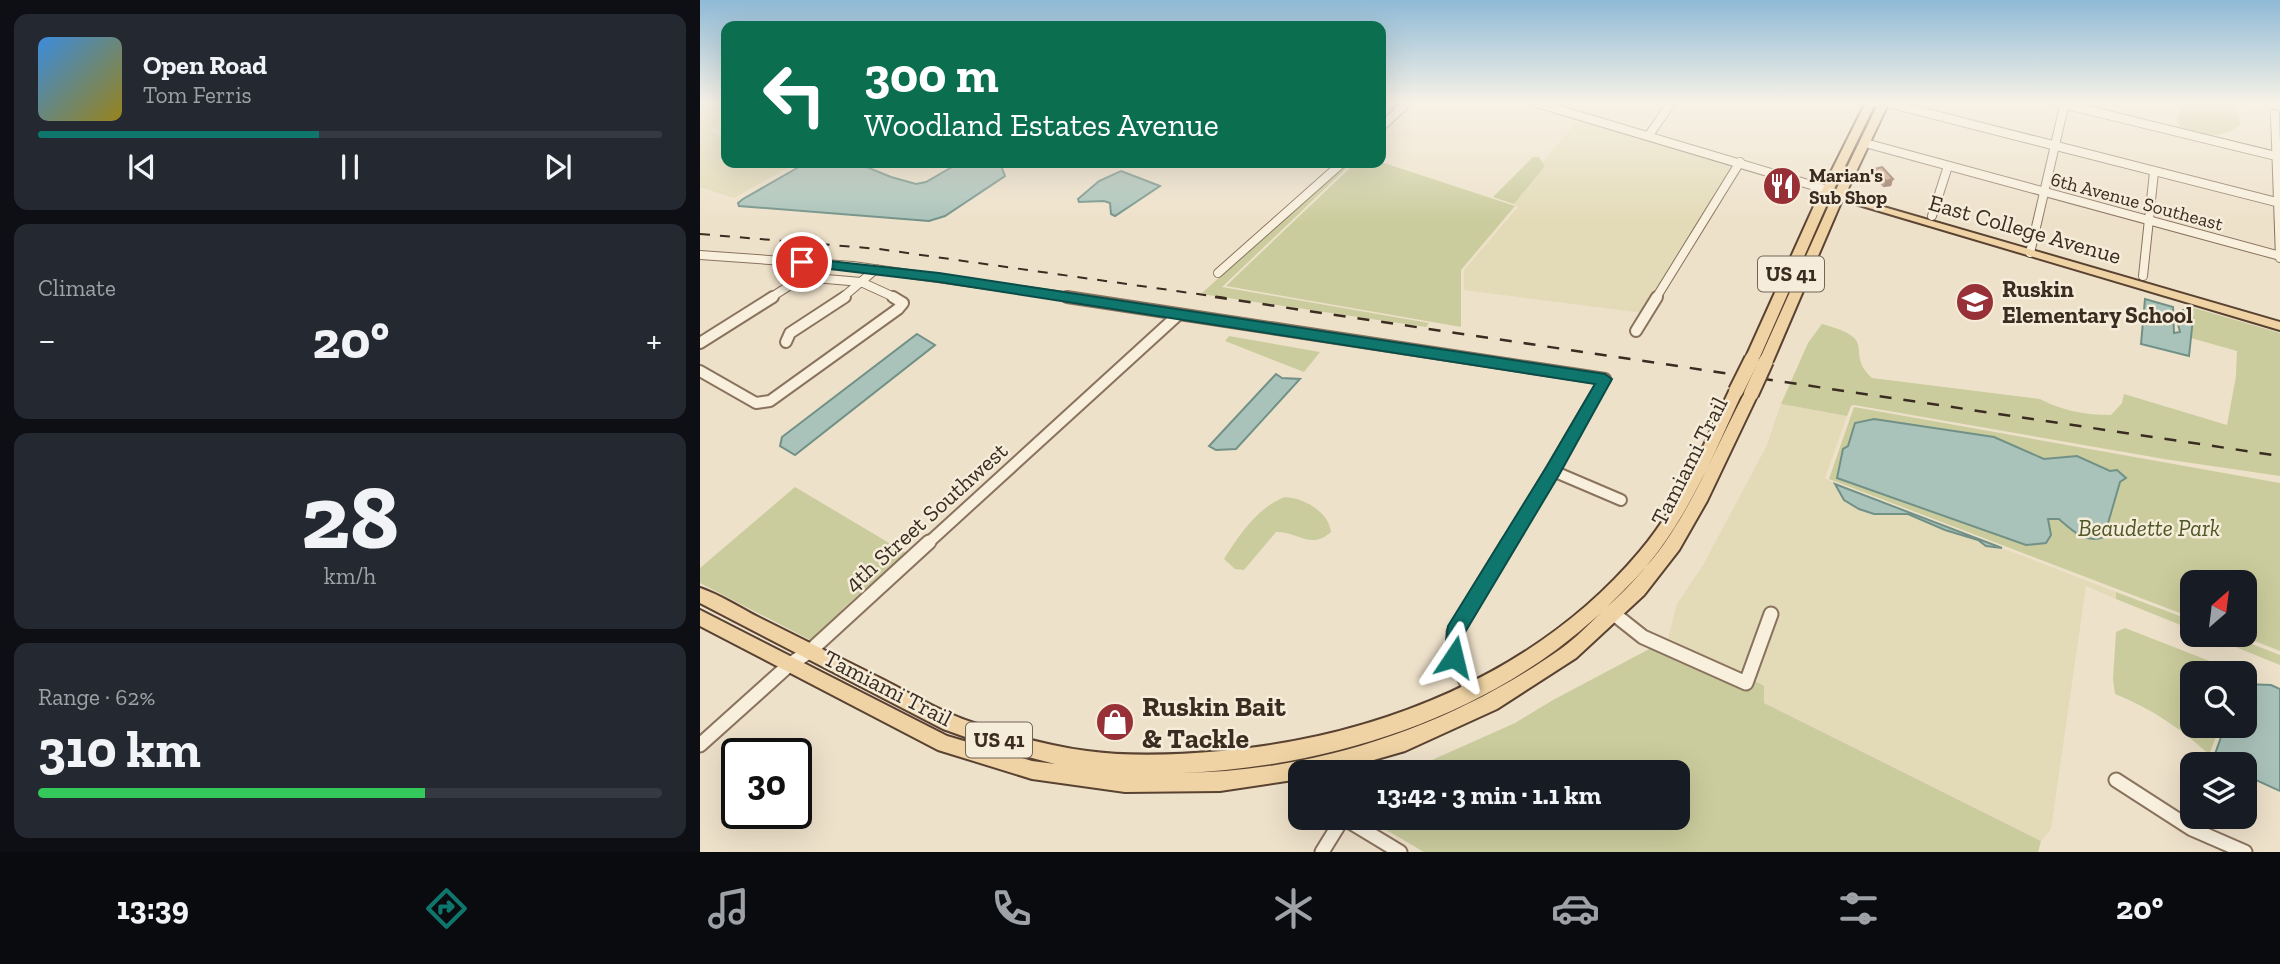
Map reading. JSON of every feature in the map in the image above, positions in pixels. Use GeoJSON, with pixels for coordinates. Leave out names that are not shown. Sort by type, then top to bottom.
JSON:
{"type":"FeatureCollection","features":[{"type":"Feature","properties":{"kind":"main road","name":"Tamiami Trail"},"geometry":{"type":"LineString","coordinates":[[700,595],[949,723],[991,738],[1057,755],[1131,764],[1245,759],[1327,745],[1404,722],[1495,680],[1559,637],[1600,604],[1644,558],[1676,511],[1743,393],[1766,361],[1853,142]]}},
{"type":"Feature","properties":{"kind":"main road","name":"Tamiami Trail"},"geometry":{"type":"LineString","coordinates":[[1351,760],[1413,737],[1488,703],[1558,660],[1614,614],[1657,567],[1692,517],[1743,393],[1752,359],[1834,192],[1865,143]]}},
{"type":"Feature","properties":{"kind":"main road","name":"East College Avenue"},"geometry":{"type":"LineString","coordinates":[[1834,192],[1862,196],[1932,216],[2280,326]]}},
{"type":"Feature","properties":{"kind":"main road","name":"East College Avenue"},"geometry":{"type":"LineString","coordinates":[[1834,192],[1859,203],[2143,276],[2280,316]]}},
{"type":"Feature","properties":{"kind":"main road","name":"Tamiami Trail"},"geometry":{"type":"LineString","coordinates":[[700,618],[916,731],[976,757],[1089,781],[1167,785],[1288,774]]}},
{"type":"Feature","properties":{"kind":"street"},"geometry":{"type":"LineString","coordinates":[[1671,142],[1834,192]]}},
{"type":"Feature","properties":{"kind":"street"},"geometry":{"type":"LineString","coordinates":[[2038,142],[2279,203]]}},
{"type":"Feature","properties":{"kind":"street"},"geometry":{"type":"LineString","coordinates":[[2031,249],[2055,142]]}},
{"type":"Feature","properties":{"kind":"street"},"geometry":{"type":"LineString","coordinates":[[2221,142],[2278,156],[2280,257]]}},
{"type":"Feature","properties":{"kind":"street","name":"6th Avenue Southeast"},"geometry":{"type":"LineString","coordinates":[[1865,143],[2280,257]]}},
{"type":"Feature","properties":{"kind":"street"},"geometry":{"type":"LineString","coordinates":[[1636,331],[1740,162]]}},
{"type":"Feature","properties":{"kind":"street"},"geometry":{"type":"LineString","coordinates":[[1932,216],[1948,166]]}},
{"type":"Feature","properties":{"kind":"street"},"geometry":{"type":"LineString","coordinates":[[1218,273],[1336,168]]}},
{"type":"Feature","properties":{"kind":"street"},"geometry":{"type":"LineString","coordinates":[[2143,276],[2154,172]]}},
{"type":"Feature","properties":{"kind":"street"},"geometry":{"type":"LineString","coordinates":[[700,255],[872,269],[1605,379],[1553,471],[1454,632],[1454,657],[1471,691]]}},
{"type":"Feature","properties":{"kind":"street"},"geometry":{"type":"LineString","coordinates":[[786,342],[790,333],[852,292],[872,269]]}},
{"type":"Feature","properties":{"kind":"street"},"geometry":{"type":"LineString","coordinates":[[700,343],[803,277],[861,282],[885,290],[903,303],[778,397],[756,403],[700,371]]}},
{"type":"Feature","properties":{"kind":"street","name":"4th Street Southwest"},"geometry":{"type":"LineString","coordinates":[[700,745],[789,664],[810,651],[1178,315]]}},
{"type":"Feature","properties":{"kind":"street"},"geometry":{"type":"LineString","coordinates":[[1553,471],[1621,500]]}},
{"type":"Feature","properties":{"kind":"street"},"geometry":{"type":"LineString","coordinates":[[1614,614],[1643,637],[1746,683],[1771,614]]}},
{"type":"Feature","properties":{"kind":"street"},"geometry":{"type":"LineString","coordinates":[[1005,764],[1020,744]]}},
{"type":"Feature","properties":{"kind":"street"},"geometry":{"type":"LineString","coordinates":[[1327,745],[1329,760]]}},
{"type":"Feature","properties":{"kind":"street"},"geometry":{"type":"LineString","coordinates":[[2116,780],[2192,829],[2245,852]]}},
{"type":"Feature","properties":{"kind":"street"},"geometry":{"type":"LineString","coordinates":[[1322,852],[1336,830]]}},
{"type":"Feature","properties":{"kind":"street"},"geometry":{"type":"LineString","coordinates":[[1363,830],[1399,852]]}},
{"type":"Feature","properties":{"kind":"shaded area"},"geometry":{"type":"Polygon","coordinates":[[[700,142],[721,142],[721,168],[788,168],[734,198],[700,187],[700,142]]]}},
{"type":"Feature","properties":{"kind":"shaded area"},"geometry":{"type":"Polygon","coordinates":[[[1560,142],[1659,142],[1729,162],[1732,169],[1643,313],[1464,290],[1464,270],[1518,207],[1514,204],[1545,166],[1543,161],[1560,142]]]}},
{"type":"Feature","properties":{"kind":"shaded area"},"geometry":{"type":"Polygon","coordinates":[[[1781,404],[1847,416],[1825,478],[1835,484],[1847,503],[1874,514],[1908,514],[1945,530],[1978,540],[1986,546],[2002,548],[2116,592],[2116,599],[2086,586],[2051,829],[2041,841],[1763,703],[1753,680],[1777,611],[1768,608],[1743,676],[1668,638],[1677,604],[1703,565],[1766,447],[1781,404]]]}},
{"type":"Feature","properties":{"kind":"green space"},"geometry":{"type":"Polygon","coordinates":[[[1533,157],[1539,157],[1545,166],[1514,204],[1493,197],[1533,157]]]}},
{"type":"Feature","properties":{"kind":"green space"},"geometry":{"type":"Polygon","coordinates":[[[1386,164],[1515,206],[1461,270],[1461,327],[1226,286],[1350,168],[1386,168],[1386,164]]]}},
{"type":"Feature","properties":{"kind":"green space"},"geometry":{"type":"Polygon","coordinates":[[[1340,168],[1347,168],[1222,287],[1429,323],[1426,327],[1201,294],[1340,168]]]}},
{"type":"Feature","properties":{"kind":"green space"},"geometry":{"type":"Polygon","coordinates":[[[2191,307],[2280,333],[2280,476],[2164,459],[1854,405],[1847,416],[1781,404],[1808,343],[1822,324],[1851,335],[1857,341],[1860,360],[1872,378],[2040,399],[2066,409],[2101,415],[2111,415],[2122,403],[2124,394],[2227,425],[2236,376],[2237,351],[2191,338],[2191,307]]]}},
{"type":"Feature","properties":{"kind":"green space"},"geometry":{"type":"Polygon","coordinates":[[[1229,336],[1320,352],[1304,372],[1225,341],[1229,336]]]}},
{"type":"Feature","properties":{"kind":"green space","name":"Beaudette Park"},"geometry":{"type":"Polygon","coordinates":[[[1854,407],[2280,483],[2280,651],[2258,642],[2258,570],[2180,570],[2180,613],[1829,479],[1854,407]]]}},
{"type":"Feature","properties":{"kind":"green space"},"geometry":{"type":"Polygon","coordinates":[[[795,487],[906,553],[847,605],[812,641],[700,583],[700,568],[795,487]]]}},
{"type":"Feature","properties":{"kind":"green space"},"geometry":{"type":"Polygon","coordinates":[[[1285,497],[1300,500],[1321,512],[1331,532],[1317,540],[1311,540],[1276,532],[1244,570],[1235,569],[1224,559],[1236,541],[1258,515],[1285,497]]]}},
{"type":"Feature","properties":{"kind":"green space"},"geometry":{"type":"Polygon","coordinates":[[[2116,592],[2180,616],[2180,625],[2116,599],[2116,592]]]}},
{"type":"Feature","properties":{"kind":"green space"},"geometry":{"type":"Polygon","coordinates":[[[2125,628],[2210,661],[2180,661],[2180,731],[2143,707],[2115,694],[2113,679],[2116,632],[2125,628]]]}},
{"type":"Feature","properties":{"kind":"green space"},"geometry":{"type":"Polygon","coordinates":[[[2258,646],[2280,655],[2280,665],[2238,648],[2258,646]]]}},
{"type":"Feature","properties":{"kind":"green space"},"geometry":{"type":"Polygon","coordinates":[[[1653,647],[1749,690],[1753,680],[1764,686],[1764,703],[2041,841],[2038,852],[1424,852],[1386,830],[1690,830],[1690,760],[1432,760],[1515,723],[1653,647]]]}},
{"type":"Feature","properties":{"kind":"green space"},"geometry":{"type":"Polygon","coordinates":[[[2189,738],[2216,738],[2210,752],[2206,752],[2189,738]]]}},
{"type":"Feature","properties":{"kind":"water"},"geometry":{"type":"Polygon","coordinates":[[[797,168],[869,168],[916,184],[926,182],[950,168],[1002,168],[1005,176],[945,216],[929,221],[739,206],[738,203],[797,168]]]}},
{"type":"Feature","properties":{"kind":"water"},"geometry":{"type":"Polygon","coordinates":[[[1121,171],[1160,186],[1115,216],[1111,214],[1110,203],[1079,202],[1078,199],[1099,181],[1121,171]]]}},
{"type":"Feature","properties":{"kind":"water"},"geometry":{"type":"Polygon","coordinates":[[[2145,299],[2173,307],[2174,333],[2180,332],[2176,316],[2183,310],[2191,311],[2193,318],[2189,356],[2141,344],[2145,299]]]}},
{"type":"Feature","properties":{"kind":"water"},"geometry":{"type":"Polygon","coordinates":[[[917,334],[935,345],[795,455],[780,446],[782,437],[917,334]]]}},
{"type":"Feature","properties":{"kind":"water"},"geometry":{"type":"Polygon","coordinates":[[[1276,374],[1282,378],[1300,379],[1236,449],[1216,450],[1209,446],[1276,374]]]}},
{"type":"Feature","properties":{"kind":"water"},"geometry":{"type":"Polygon","coordinates":[[[1874,419],[1994,437],[2044,459],[2077,456],[2110,471],[2117,470],[2126,478],[2120,482],[2104,537],[2085,538],[2059,519],[2048,519],[2051,535],[2046,543],[2026,545],[1837,478],[1843,449],[1848,446],[1855,423],[1874,419]]]}},
{"type":"Feature","properties":{"kind":"water"},"geometry":{"type":"Polygon","coordinates":[[[1835,484],[2002,548],[1986,546],[1978,540],[1945,530],[1908,514],[1874,514],[1859,509],[1844,500],[1835,484]]]}},
{"type":"Feature","properties":{"kind":"water"},"geometry":{"type":"Polygon","coordinates":[[[2257,684],[2271,685],[2280,689],[2280,791],[2257,780],[2257,752],[2216,752],[2221,738],[2257,738],[2257,684]]]}},
{"type":"Feature","properties":{"kind":"building"},"geometry":{"type":"Polygon","coordinates":[[[1882,167],[1893,179],[1886,181],[1874,169],[1882,167]]]}},
{"type":"Feature","properties":{"kind":"building"},"geometry":{"type":"Polygon","coordinates":[[[1780,176],[1790,179],[1787,184],[1777,181],[1780,176]]]}},
{"type":"Feature","properties":{"kind":"railway"},"geometry":{"type":"LineString","coordinates":[[700,234],[879,249],[1226,298]]}},
{"type":"Feature","properties":{"kind":"railway"},"geometry":{"type":"LineString","coordinates":[[1215,297],[2280,456]]}},
{"type":"Feature","properties":{"kind":"place","name":"Marian's Sub Shop"},"geometry":{"type":"Point","coordinates":[1782,186]}},
{"type":"Feature","properties":{"kind":"place","name":"Ruskin Elementary School"},"geometry":{"type":"Point","coordinates":[1975,302]}},
{"type":"Feature","properties":{"kind":"place","name":"Ruskin Bait & Tackle"},"geometry":{"type":"Point","coordinates":[1115,722]}},
{"type":"Feature","properties":{"kind":"route"},"geometry":{"type":"LineString","coordinates":[[802,262],[939,277],[1605,379],[1553,471],[1454,632],[1454,657]]}}]}
